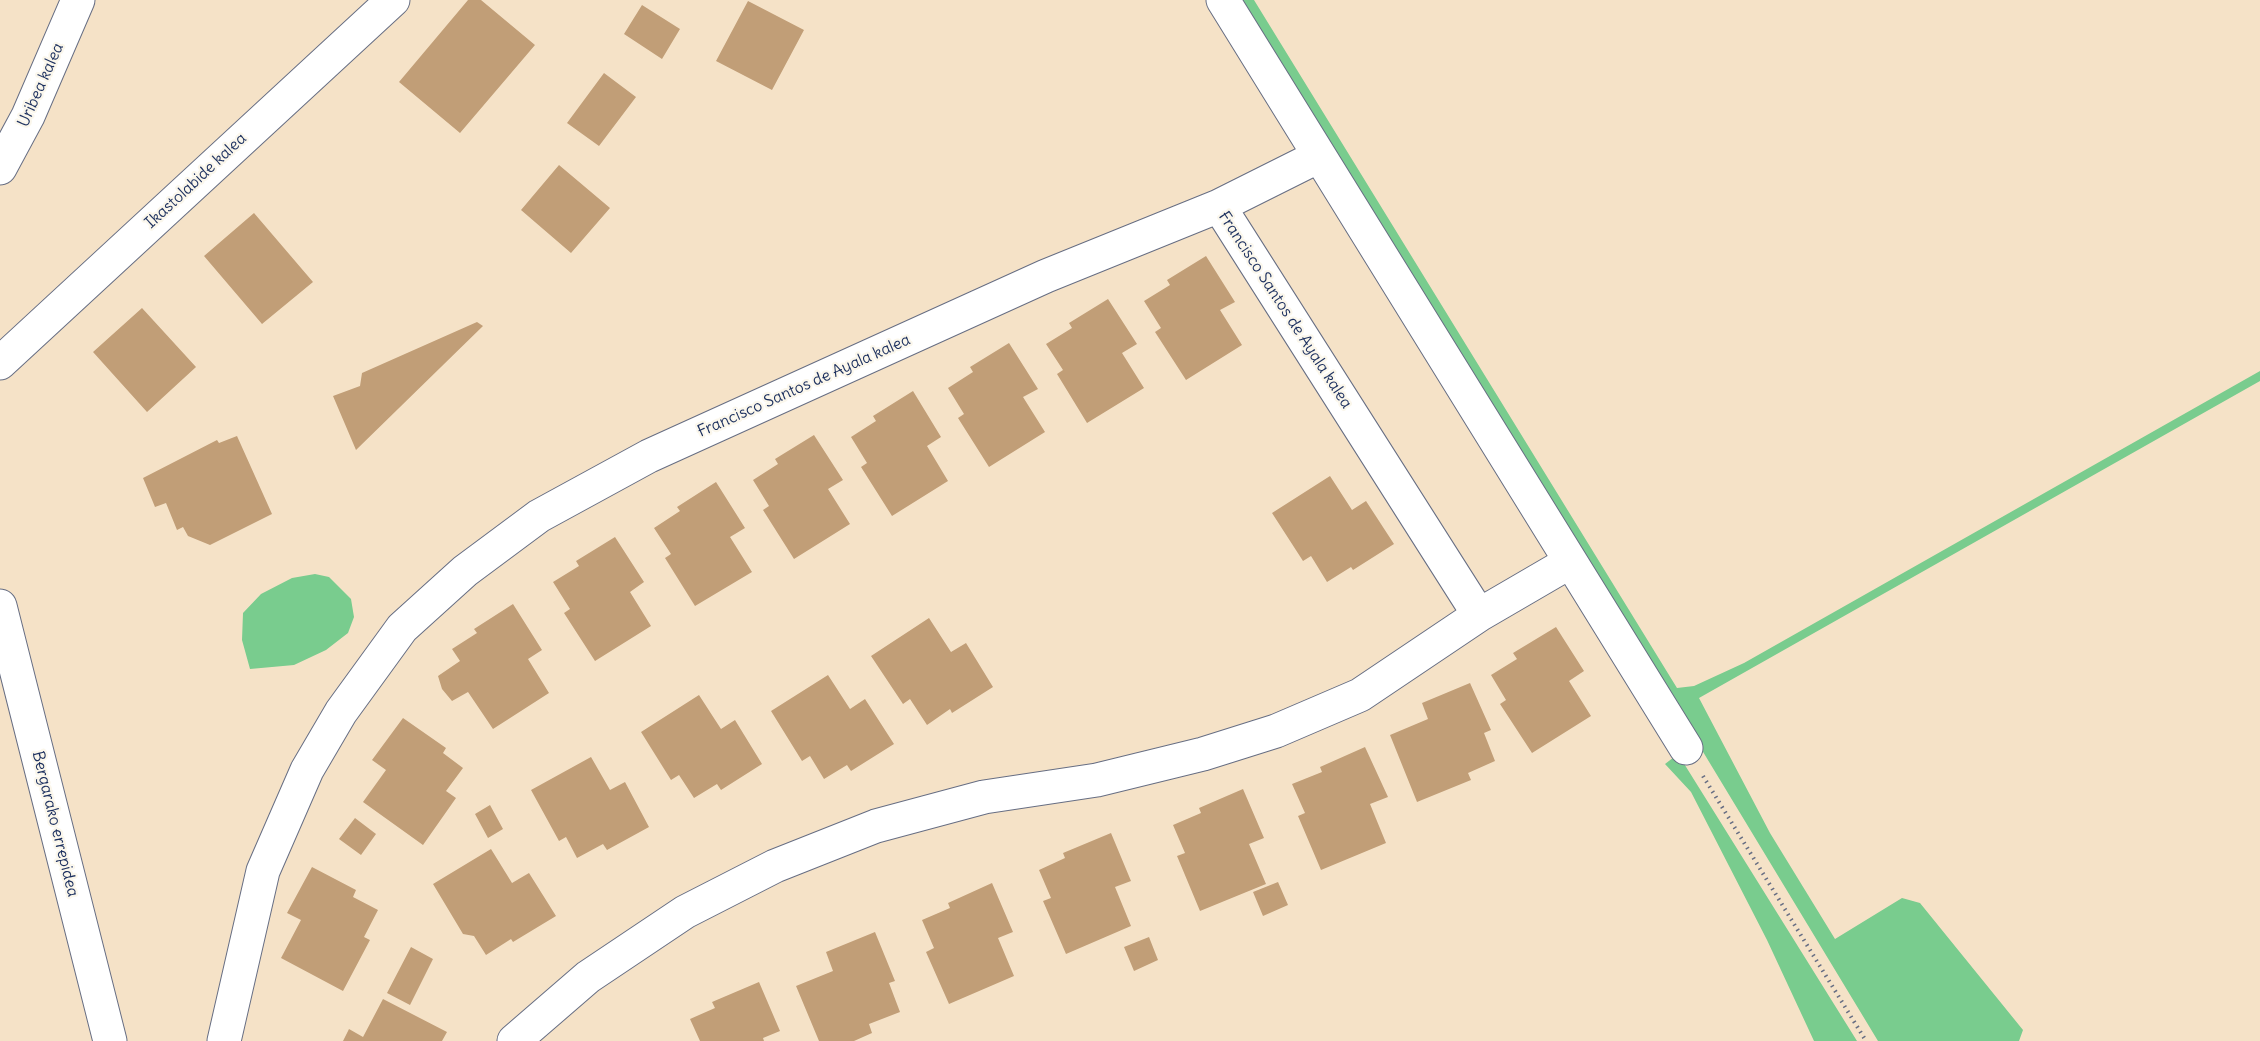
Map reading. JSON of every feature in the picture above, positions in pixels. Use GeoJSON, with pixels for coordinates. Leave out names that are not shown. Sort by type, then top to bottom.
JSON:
{"type":"FeatureCollection","features":[{"type":"Feature","properties":{"kind":"street","name":"Uribea kalea"},"geometry":{"type":"LineString","coordinates":[[0,168],[28,116],[78,0]]}},
{"type":"Feature","properties":{"kind":"street","name":"Ikastolabide kalea"},"geometry":{"type":"LineString","coordinates":[[0,363],[393,0]]}},
{"type":"Feature","properties":{"kind":"street"},"geometry":{"type":"LineString","coordinates":[[1223,0],[1686,748]]}},
{"type":"Feature","properties":{"kind":"street"},"geometry":{"type":"LineString","coordinates":[[1219,206],[1319,156]]}},
{"type":"Feature","properties":{"kind":"street","name":"Francisco Santos de Ayala kalea"},"geometry":{"type":"LineString","coordinates":[[224,1041],[263,871],[307,770],[341,712],[402,628],[465,571],[539,516],[649,456],[1046,276],[1219,206],[1479,615]]}},
{"type":"Feature","properties":{"kind":"street"},"geometry":{"type":"LineString","coordinates":[[514,1041],[588,977],[617,957],[685,912],[775,866],[876,826],[984,797],[1097,780],[1203,754],[1276,731],[1360,694],[1479,615],[1570,562]]}},
{"type":"Feature","properties":{"kind":"street","name":"Bergarako errepidea"},"geometry":{"type":"LineString","coordinates":[[0,606],[110,1041]]}},
{"type":"Feature","properties":{"kind":"path"},"geometry":{"type":"LineString","coordinates":[[1686,748],[1866,1041]]}},
{"type":"Feature","properties":{"kind":"green space"},"geometry":{"type":"Polygon","coordinates":[[[1236,0],[1254,0],[1677,688],[1694,686],[1744,663],[2260,371],[2260,381],[1699,698],[1770,833],[1835,939],[1902,898],[1920,903],[2023,1030],[2019,1041],[1878,1041],[1619,613],[1236,0]]]}},
{"type":"Feature","properties":{"kind":"green space"},"geometry":{"type":"Polygon","coordinates":[[[315,574],[329,577],[351,599],[354,617],[348,633],[326,650],[294,665],[250,669],[242,640],[243,613],[261,594],[292,578],[315,574]]]}},
{"type":"Feature","properties":{"kind":"green space"},"geometry":{"type":"Polygon","coordinates":[[[1678,754],[1857,1041],[1814,1041],[1767,940],[1691,792],[1665,764],[1678,754]]]}},
{"type":"Feature","properties":{"kind":"building"},"geometry":{"type":"Polygon","coordinates":[[[468,0],[481,0],[535,45],[460,133],[399,82],[468,0]]]}},
{"type":"Feature","properties":{"kind":"building"},"geometry":{"type":"Polygon","coordinates":[[[748,1],[804,30],[772,90],[716,61],[748,1]]]}},
{"type":"Feature","properties":{"kind":"building"},"geometry":{"type":"Polygon","coordinates":[[[642,5],[680,29],[662,59],[624,34],[642,5]]]}},
{"type":"Feature","properties":{"kind":"building"},"geometry":{"type":"Polygon","coordinates":[[[604,73],[636,97],[599,146],[567,123],[604,73]]]}},
{"type":"Feature","properties":{"kind":"building"},"geometry":{"type":"Polygon","coordinates":[[[559,165],[610,208],[571,253],[521,210],[559,165]]]}},
{"type":"Feature","properties":{"kind":"building"},"geometry":{"type":"Polygon","coordinates":[[[254,213],[313,282],[262,324],[204,256],[254,213]]]}},
{"type":"Feature","properties":{"kind":"building"},"geometry":{"type":"Polygon","coordinates":[[[1206,256],[1235,302],[1220,310],[1242,345],[1186,380],[1155,332],[1161,328],[1144,301],[1170,285],[1167,280],[1206,256]]]}},
{"type":"Feature","properties":{"kind":"building"},"geometry":{"type":"Polygon","coordinates":[[[1108,299],[1137,344],[1122,353],[1144,388],[1087,423],[1057,374],[1063,370],[1046,344],[1072,328],[1069,323],[1108,299]]]}},
{"type":"Feature","properties":{"kind":"building"},"geometry":{"type":"Polygon","coordinates":[[[142,308],[196,367],[147,412],[93,352],[142,308]]]}},
{"type":"Feature","properties":{"kind":"building"},"geometry":{"type":"Polygon","coordinates":[[[477,322],[483,326],[356,450],[333,396],[360,386],[362,373],[477,322]]]}},
{"type":"Feature","properties":{"kind":"building"},"geometry":{"type":"Polygon","coordinates":[[[1009,343],[1038,389],[1023,397],[1045,432],[989,467],[958,418],[964,414],[948,388],[973,372],[970,367],[1009,343]]]}},
{"type":"Feature","properties":{"kind":"building"},"geometry":{"type":"Polygon","coordinates":[[[913,391],[941,437],[927,446],[948,481],[892,516],[861,467],[867,463],[851,437],[876,421],[873,416],[913,391]]]}},
{"type":"Feature","properties":{"kind":"building"},"geometry":{"type":"Polygon","coordinates":[[[814,435],[843,480],[828,489],[850,524],[794,559],[763,510],[769,506],[753,480],[778,464],[775,459],[814,435]]]}},
{"type":"Feature","properties":{"kind":"building"},"geometry":{"type":"Polygon","coordinates":[[[237,436],[272,514],[210,545],[188,536],[183,527],[177,530],[166,503],[155,507],[143,478],[217,440],[219,443],[237,436]]]}},
{"type":"Feature","properties":{"kind":"building"},"geometry":{"type":"Polygon","coordinates":[[[1330,476],[1352,510],[1366,501],[1394,544],[1353,570],[1351,567],[1327,582],[1311,556],[1303,561],[1272,513],[1330,476]]]}},
{"type":"Feature","properties":{"kind":"building"},"geometry":{"type":"Polygon","coordinates":[[[716,482],[745,528],[730,537],[752,572],[695,606],[665,558],[671,554],[654,528],[680,511],[677,507],[716,482]]]}},
{"type":"Feature","properties":{"kind":"building"},"geometry":{"type":"Polygon","coordinates":[[[615,537],[644,582],[630,592],[651,626],[595,661],[564,613],[570,609],[553,582],[579,566],[576,561],[615,537]]]}},
{"type":"Feature","properties":{"kind":"building"},"geometry":{"type":"Polygon","coordinates":[[[513,604],[542,650],[528,659],[549,693],[493,729],[468,692],[452,701],[442,689],[438,676],[460,661],[452,649],[477,633],[474,629],[513,604]]]}},
{"type":"Feature","properties":{"kind":"building"},"geometry":{"type":"Polygon","coordinates":[[[929,618],[951,652],[966,643],[993,687],[952,713],[950,709],[927,725],[910,699],[903,704],[871,656],[929,618]]]}},
{"type":"Feature","properties":{"kind":"building"},"geometry":{"type":"Polygon","coordinates":[[[1556,627],[1584,671],[1569,681],[1591,716],[1532,753],[1500,704],[1506,700],[1491,675],[1517,659],[1513,653],[1556,627]]]}},
{"type":"Feature","properties":{"kind":"building"},"geometry":{"type":"Polygon","coordinates":[[[828,675],[850,709],[865,699],[894,744],[851,771],[847,765],[824,779],[810,756],[802,761],[771,711],[828,675]]]}},
{"type":"Feature","properties":{"kind":"building"},"geometry":{"type":"Polygon","coordinates":[[[1470,683],[1491,730],[1484,733],[1495,761],[1468,773],[1471,780],[1417,802],[1390,735],[1428,719],[1422,703],[1470,683]]]}},
{"type":"Feature","properties":{"kind":"building"},"geometry":{"type":"Polygon","coordinates":[[[699,695],[721,729],[735,720],[762,764],[721,790],[717,784],[694,798],[679,775],[671,780],[641,732],[699,695]]]}},
{"type":"Feature","properties":{"kind":"building"},"geometry":{"type":"Polygon","coordinates":[[[403,718],[446,748],[443,753],[463,768],[446,791],[456,798],[423,845],[363,802],[386,770],[372,760],[403,718]]]}},
{"type":"Feature","properties":{"kind":"building"},"geometry":{"type":"Polygon","coordinates":[[[1365,747],[1388,797],[1370,804],[1386,843],[1321,870],[1298,816],[1305,813],[1292,784],[1322,772],[1320,767],[1365,747]]]}},
{"type":"Feature","properties":{"kind":"building"},"geometry":{"type":"Polygon","coordinates":[[[591,757],[610,790],[625,782],[649,827],[607,850],[603,844],[577,858],[566,837],[559,841],[531,790],[591,757]]]}},
{"type":"Feature","properties":{"kind":"building"},"geometry":{"type":"Polygon","coordinates":[[[1243,789],[1264,838],[1249,844],[1266,884],[1200,911],[1177,856],[1185,853],[1173,825],[1201,813],[1199,808],[1243,789]]]}},
{"type":"Feature","properties":{"kind":"building"},"geometry":{"type":"Polygon","coordinates":[[[490,805],[503,829],[488,838],[475,814],[490,805]]]}},
{"type":"Feature","properties":{"kind":"building"},"geometry":{"type":"Polygon","coordinates":[[[355,818],[376,834],[361,855],[339,839],[355,818]]]}},
{"type":"Feature","properties":{"kind":"building"},"geometry":{"type":"Polygon","coordinates":[[[1111,833],[1131,881],[1115,887],[1131,926],[1066,954],[1043,901],[1051,898],[1039,870],[1065,858],[1063,853],[1111,833]]]}},
{"type":"Feature","properties":{"kind":"building"},"geometry":{"type":"Polygon","coordinates":[[[491,849],[512,883],[529,873],[556,916],[513,942],[511,939],[486,955],[474,936],[463,934],[433,884],[491,849]]]}},
{"type":"Feature","properties":{"kind":"building"},"geometry":{"type":"Polygon","coordinates":[[[312,867],[356,890],[353,897],[378,910],[364,937],[370,940],[343,991],[281,958],[301,920],[287,913],[312,867]]]}},
{"type":"Feature","properties":{"kind":"building"},"geometry":{"type":"Polygon","coordinates":[[[1278,882],[1288,905],[1263,916],[1253,892],[1278,882]]]}},
{"type":"Feature","properties":{"kind":"building"},"geometry":{"type":"Polygon","coordinates":[[[992,883],[1013,932],[998,938],[1014,976],[949,1004],[926,952],[934,948],[922,920],[950,908],[948,903],[992,883]]]}},
{"type":"Feature","properties":{"kind":"building"},"geometry":{"type":"Polygon","coordinates":[[[875,932],[895,981],[889,983],[900,1012],[869,1024],[872,1033],[854,1041],[819,1041],[796,986],[833,971],[826,952],[875,932]]]}},
{"type":"Feature","properties":{"kind":"building"},"geometry":{"type":"Polygon","coordinates":[[[1149,937],[1158,960],[1134,971],[1124,947],[1149,937]]]}},
{"type":"Feature","properties":{"kind":"building"},"geometry":{"type":"Polygon","coordinates":[[[411,947],[433,959],[410,1005],[387,993],[411,947]]]}},
{"type":"Feature","properties":{"kind":"building"},"geometry":{"type":"Polygon","coordinates":[[[759,982],[780,1031],[763,1038],[764,1041],[700,1041],[690,1019],[715,1008],[712,1002],[759,982]]]}},
{"type":"Feature","properties":{"kind":"building"},"geometry":{"type":"Polygon","coordinates":[[[383,999],[447,1032],[442,1041],[343,1041],[349,1029],[363,1037],[383,999]]]}}]}
